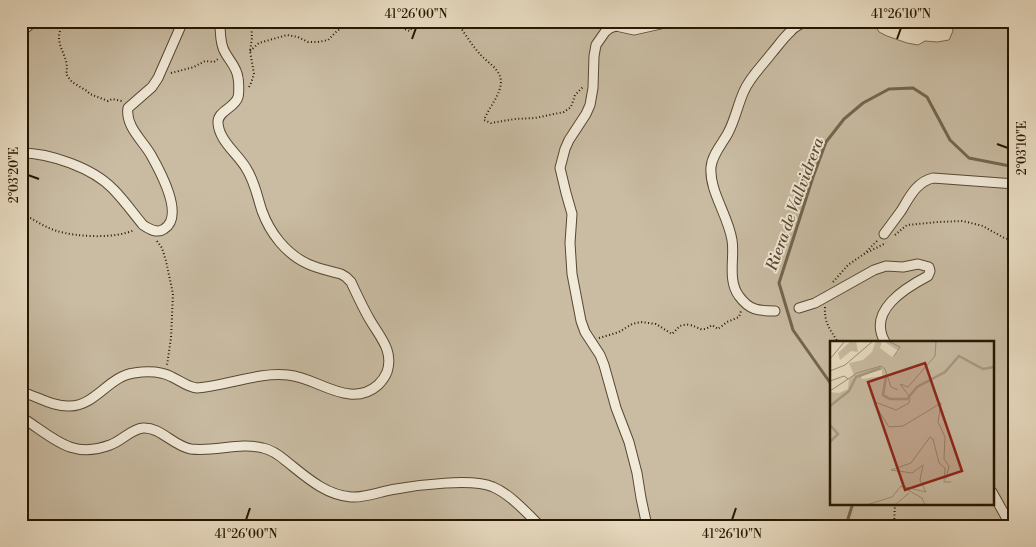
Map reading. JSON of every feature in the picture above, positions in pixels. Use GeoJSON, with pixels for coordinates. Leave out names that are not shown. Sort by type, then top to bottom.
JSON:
{"type":"FeatureCollection","features":[{"type":"Feature","properties":{"kind":"street"},"geometry":{"type":"LineString","coordinates":[[21,32],[34,21]]}},
{"type":"Feature","properties":{"kind":"street"},"geometry":{"type":"LineString","coordinates":[[21,153],[55,159],[92,173],[112,188],[146,227],[161,231],[166,228],[173,212],[166,185],[151,155],[128,119],[127,114],[128,108],[152,87],[158,78],[183,21]]}},
{"type":"Feature","properties":{"kind":"street"},"geometry":{"type":"LineString","coordinates":[[21,392],[55,404],[70,406],[84,402],[126,374],[147,372],[166,374],[197,388],[265,376],[288,375],[344,393],[357,394],[364,393],[376,386],[385,376],[388,368],[389,354],[387,348],[351,282],[341,274],[306,263],[286,249],[264,218],[251,176],[245,165],[229,148],[219,129],[218,119],[238,97],[236,68],[223,47],[220,21]]}},
{"type":"Feature","properties":{"kind":"street"},"geometry":{"type":"LineString","coordinates":[[647,526],[638,474],[629,442],[616,408],[604,365],[600,355],[585,332],[581,321],[572,274],[570,243],[572,214],[560,168],[569,140],[590,105],[596,45],[604,32],[616,26],[634,30],[674,21]]}},
{"type":"Feature","properties":{"kind":"street"},"geometry":{"type":"LineString","coordinates":[[775,311],[758,311],[751,308],[738,296],[734,286],[732,242],[727,220],[713,188],[710,176],[712,162],[729,132],[740,100],[751,78],[792,29],[807,21]]}},
{"type":"Feature","properties":{"kind":"street"},"geometry":{"type":"LineString","coordinates":[[886,237],[916,188],[928,179],[1015,184]]}},
{"type":"Feature","properties":{"kind":"street"},"geometry":{"type":"LineString","coordinates":[[799,308],[826,297],[874,270],[886,266],[924,264],[929,267],[928,276],[910,286],[890,301],[881,320],[881,334],[884,341]]}},
{"type":"Feature","properties":{"kind":"street"},"geometry":{"type":"LineString","coordinates":[[21,416],[54,440],[65,446],[78,449],[110,445],[134,430],[143,428],[155,430],[176,444],[193,449],[250,446],[266,448],[323,488],[341,496],[359,497],[428,484],[485,484],[509,497],[540,526]]}},
{"type":"Feature","properties":{"kind":"street"},"geometry":{"type":"LineString","coordinates":[[994,496],[1011,526]]}},
{"type":"Feature","properties":{"kind":"path"},"geometry":{"type":"LineString","coordinates":[[63,21],[58,38],[68,66],[66,74],[72,82],[93,96],[108,101],[112,99],[122,101],[131,99],[136,101]]}},
{"type":"Feature","properties":{"kind":"path"},"geometry":{"type":"LineString","coordinates":[[238,97],[245,92],[254,74],[250,52],[252,38],[251,21]]}},
{"type":"Feature","properties":{"kind":"path"},"geometry":{"type":"LineString","coordinates":[[250,52],[258,43],[287,35],[298,37],[308,42],[328,40],[337,31],[350,23],[350,21]]}},
{"type":"Feature","properties":{"kind":"path"},"geometry":{"type":"LineString","coordinates":[[399,21],[404,29],[410,31],[416,21]]}},
{"type":"Feature","properties":{"kind":"path"},"geometry":{"type":"LineString","coordinates":[[456,21],[480,55],[491,63],[498,72],[501,80],[498,93],[484,120],[491,123],[535,118],[564,112],[571,107],[575,95],[593,78]]}},
{"type":"Feature","properties":{"kind":"path"},"geometry":{"type":"LineString","coordinates":[[158,78],[194,67],[204,61],[214,62],[226,53]]}},
{"type":"Feature","properties":{"kind":"path"},"geometry":{"type":"LineString","coordinates":[[21,213],[45,226],[66,234],[111,236],[146,227],[162,248],[173,294],[172,338],[166,374]]}},
{"type":"Feature","properties":{"kind":"path"},"geometry":{"type":"LineString","coordinates":[[895,235],[907,225],[963,222],[983,226],[1004,238],[1015,241]]}},
{"type":"Feature","properties":{"kind":"path"},"geometry":{"type":"LineString","coordinates":[[864,254],[884,245],[886,237]]}},
{"type":"Feature","properties":{"kind":"path"},"geometry":{"type":"LineString","coordinates":[[837,341],[830,331],[825,317],[826,297],[834,280],[848,265],[886,237]]}},
{"type":"Feature","properties":{"kind":"path"},"geometry":{"type":"LineString","coordinates":[[590,340],[619,332],[632,324],[641,322],[656,324],[672,334],[680,326],[689,325],[698,329],[707,329],[712,325],[718,329],[726,322],[739,317],[744,302]]}},
{"type":"Feature","properties":{"kind":"path"},"geometry":{"type":"LineString","coordinates":[[894,504],[894,526]]}},
{"type":"Feature","properties":{"kind":"shaded area"},"geometry":{"type":"Polygon","coordinates":[[[21,21],[873,21],[879,32],[907,43],[918,45],[925,41],[949,40],[953,31],[951,21],[1015,21],[1015,526],[21,526],[21,21]]]}},
{"type":"Feature","properties":{"kind":"waterway","name":"Riera de Vallvidrera"},"geometry":{"type":"LineString","coordinates":[[830,383],[793,330],[779,283],[826,142],[844,119],[863,103],[889,89],[913,88],[927,97],[950,140],[969,158],[1015,167]]}},
{"type":"Feature","properties":{"kind":"waterway","name":"Riera de Vallvidrera"},"geometry":{"type":"LineString","coordinates":[[848,526],[847,522],[853,504]]}}]}
